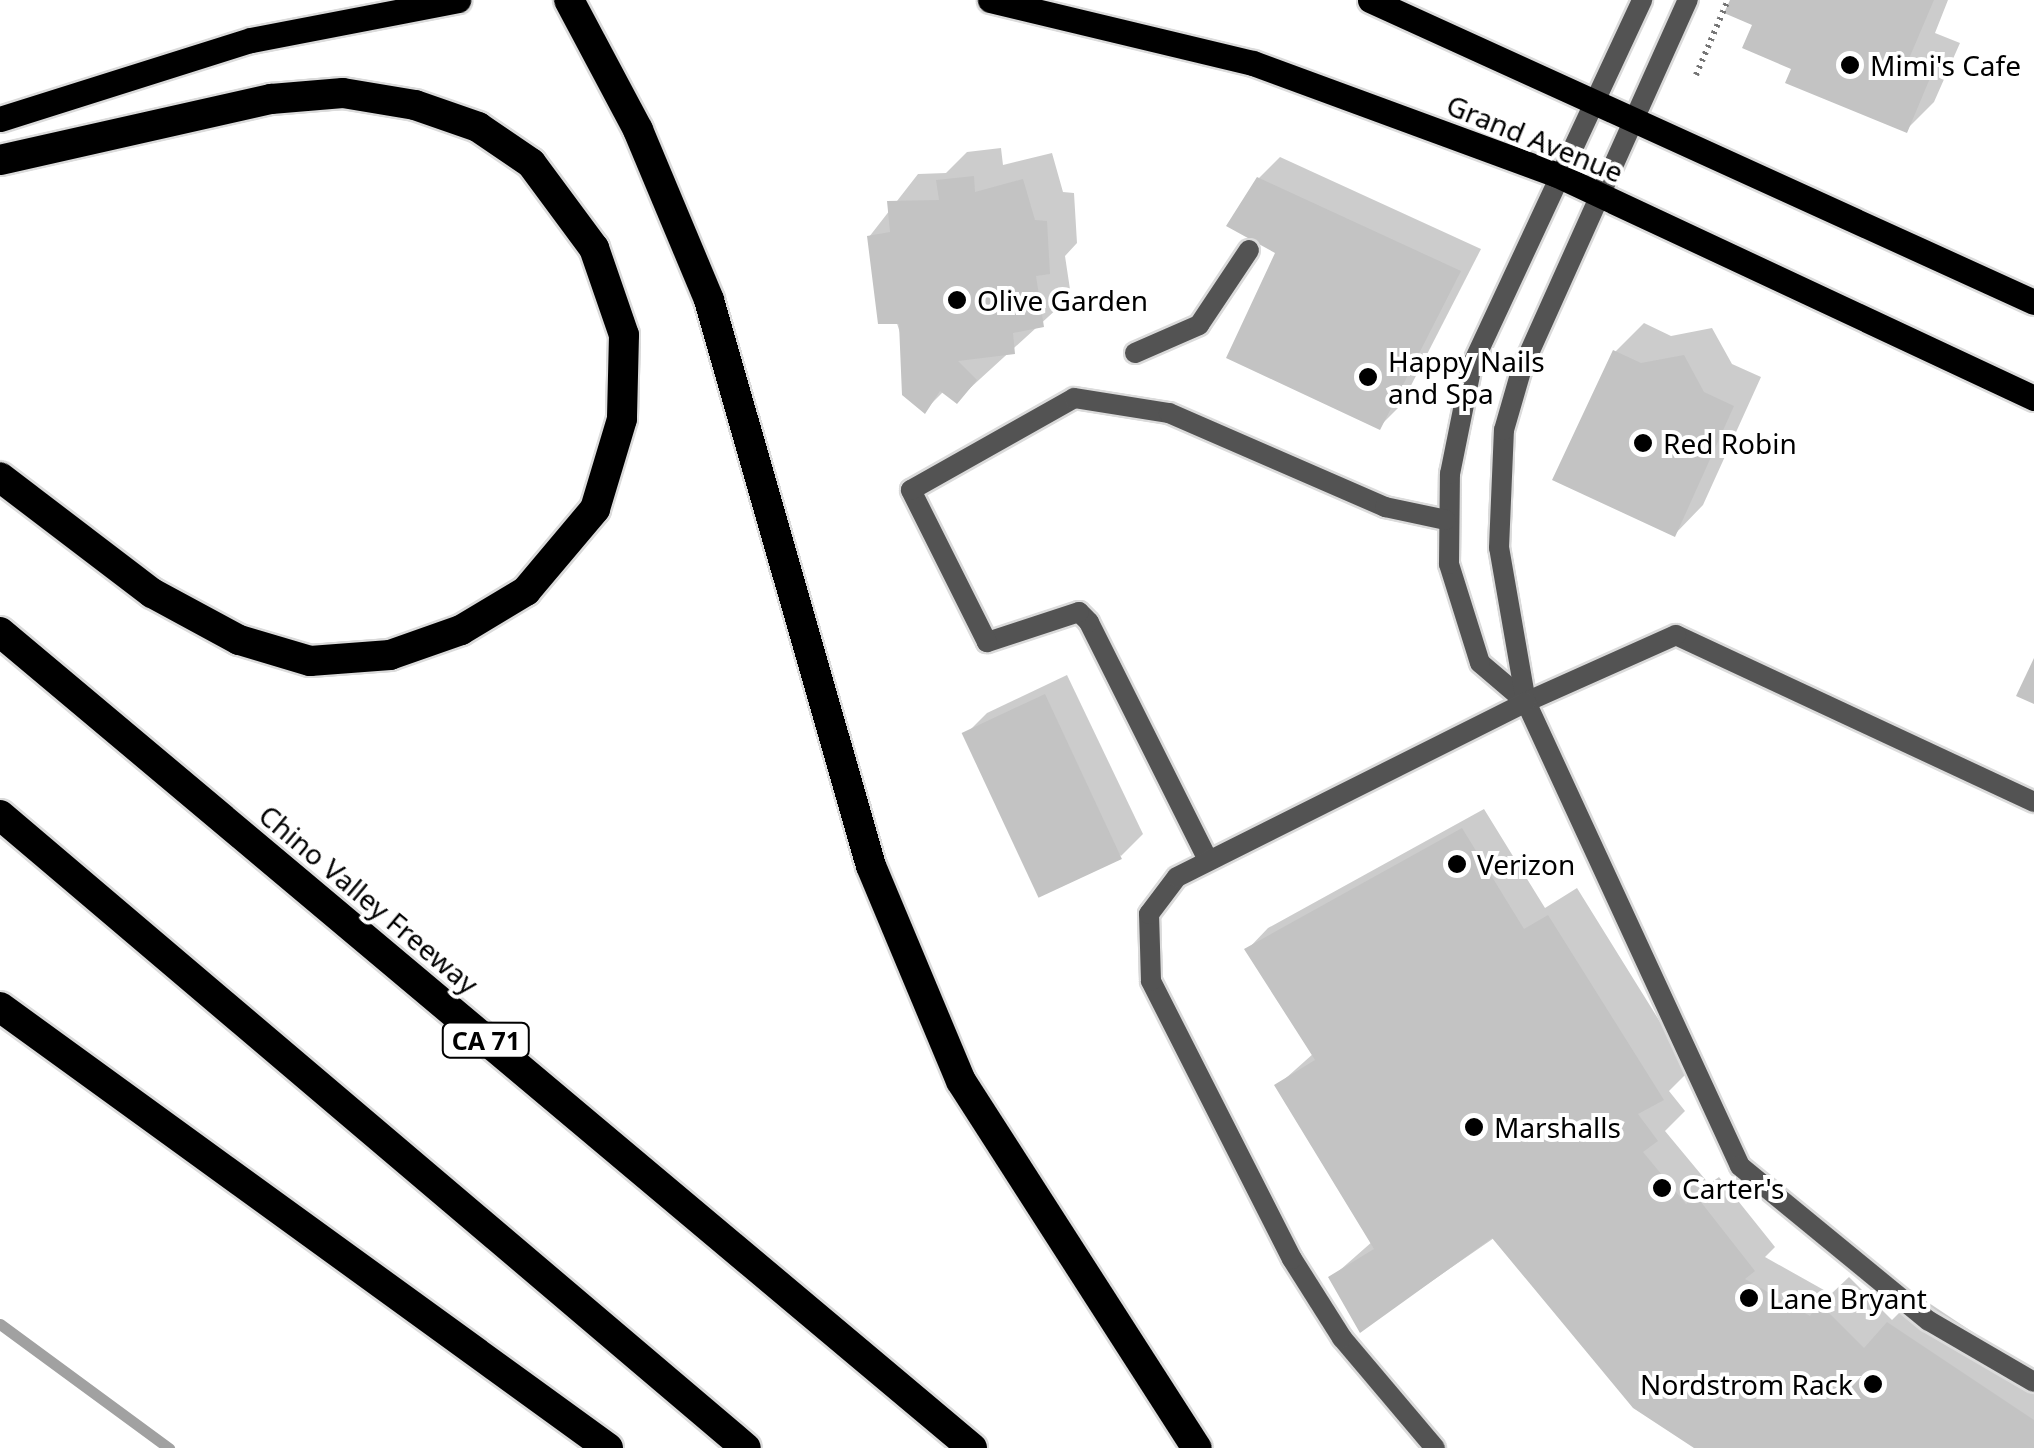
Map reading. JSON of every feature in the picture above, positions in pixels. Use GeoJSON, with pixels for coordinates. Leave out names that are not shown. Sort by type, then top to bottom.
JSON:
{"type":"FeatureCollection","features":[{"type":"Feature","properties":{"kind":"highway"},"geometry":{"type":"LineString","coordinates":[[569,0],[638,130],[709,300],[871,866],[961,1081],[1197,1448]]}},
{"type":"Feature","properties":{"kind":"highway"},"geometry":{"type":"LineString","coordinates":[[0,160],[270,99],[343,93],[415,105],[478,127],[532,163],[594,248],[624,335],[622,419],[595,509],[526,591],[462,630],[390,655],[310,661],[239,640],[152,593],[0,477]]}},
{"type":"Feature","properties":{"kind":"highway","name":"Chino Valley Freeway"},"geometry":{"type":"LineString","coordinates":[[0,632],[972,1448]]}},
{"type":"Feature","properties":{"kind":"highway"},"geometry":{"type":"LineString","coordinates":[[0,815],[746,1448]]}},
{"type":"Feature","properties":{"kind":"highway"},"geometry":{"type":"LineString","coordinates":[[0,1007],[608,1448]]}},
{"type":"Feature","properties":{"kind":"main road"},"geometry":{"type":"LineString","coordinates":[[0,118],[251,40],[458,0]]}},
{"type":"Feature","properties":{"kind":"main road","name":"Grand Avenue"},"geometry":{"type":"LineString","coordinates":[[990,0],[1253,63],[1556,174],[2034,398]]}},
{"type":"Feature","properties":{"kind":"main road","name":"Grand Avenue"},"geometry":{"type":"LineString","coordinates":[[1370,0],[1591,94],[2034,302]]}},
{"type":"Feature","properties":{"kind":"lane"},"geometry":{"type":"LineString","coordinates":[[1526,702],[1480,664],[1449,564],[1446,520],[1472,365],[1591,94],[1642,0]]}},
{"type":"Feature","properties":{"kind":"lane"},"geometry":{"type":"LineString","coordinates":[[1688,0],[1598,193],[1504,430],[1499,548],[1526,702],[1740,1166],[1929,1321],[2034,1382]]}},
{"type":"Feature","properties":{"kind":"lane"},"geometry":{"type":"LineString","coordinates":[[1135,353],[1199,326],[1249,250]]}},
{"type":"Feature","properties":{"kind":"lane"},"geometry":{"type":"LineString","coordinates":[[1208,860],[1089,622],[1078,612],[987,642],[910,490],[1074,398],[1169,413],[1384,507],[1446,520]]}},
{"type":"Feature","properties":{"kind":"lane"},"geometry":{"type":"LineString","coordinates":[[1434,1448],[1342,1338],[1292,1259],[1150,981],[1150,914],[1177,877],[1526,702],[1676,635],[2034,802]]}},
{"type":"Feature","properties":{"kind":"path"},"geometry":{"type":"LineString","coordinates":[[1696,75],[1728,0]]}},
{"type":"Feature","properties":{"kind":"building","name":"Mimi's Cafe"},"geometry":{"type":"Polygon","coordinates":[[[1730,0],[1934,0],[1908,61],[1933,71],[1907,133],[1785,83],[1791,69],[1742,48],[1752,25],[1724,13],[1730,0]]]}},
{"type":"Feature","properties":{"kind":"building","name":"Olive Garden"},"geometry":{"type":"Polygon","coordinates":[[[974,176],[975,192],[1023,179],[1035,220],[1047,221],[1050,274],[1036,276],[1044,327],[1013,333],[1015,354],[958,361],[977,380],[957,404],[940,391],[925,414],[902,395],[899,324],[878,324],[867,236],[890,232],[887,201],[939,200],[936,180],[974,176]]]}},
{"type":"Feature","properties":{"kind":"building"},"geometry":{"type":"Polygon","coordinates":[[[1257,177],[1461,271],[1380,430],[1226,358],[1275,253],[1226,226],[1257,177]]]}},
{"type":"Feature","properties":{"kind":"building","name":"Red Robin"},"geometry":{"type":"Polygon","coordinates":[[[1613,350],[1641,363],[1684,355],[1704,392],[1734,406],[1675,537],[1552,480],[1613,350]]]}},
{"type":"Feature","properties":{"kind":"building"},"geometry":{"type":"Polygon","coordinates":[[[2034,658],[2034,704],[2016,696],[2034,658]]]}},
{"type":"Feature","properties":{"kind":"building"},"geometry":{"type":"Polygon","coordinates":[[[1045,694],[1122,859],[1039,898],[962,733],[1045,694]]]}},
{"type":"Feature","properties":{"kind":"building"},"geometry":{"type":"Polygon","coordinates":[[[1462,828],[1524,929],[1548,915],[1664,1100],[1638,1114],[1658,1141],[1643,1152],[1686,1204],[1697,1197],[1755,1271],[1745,1279],[1810,1316],[1819,1303],[1864,1348],[1887,1322],[2034,1420],[2034,1448],[1694,1448],[1633,1408],[1492,1238],[1360,1333],[1328,1277],[1374,1249],[1274,1085],[1315,1060],[1244,949],[1462,828]]]}},
{"type":"Feature","properties":{"kind":"waterway"},"geometry":{"type":"LineString","coordinates":[[0,1324],[169,1448]]}},
{"type":"Feature","properties":{"kind":"place","name":"Mimi's Cafe"},"geometry":{"type":"Point","coordinates":[1850,65]}},
{"type":"Feature","properties":{"kind":"place","name":"Olive Garden"},"geometry":{"type":"Point","coordinates":[957,300]}},
{"type":"Feature","properties":{"kind":"place","name":"Happy Nails and Spa"},"geometry":{"type":"Point","coordinates":[1368,377]}},
{"type":"Feature","properties":{"kind":"place","name":"Red Robin"},"geometry":{"type":"Point","coordinates":[1643,443]}},
{"type":"Feature","properties":{"kind":"place","name":"Verizon"},"geometry":{"type":"Point","coordinates":[1457,864]}},
{"type":"Feature","properties":{"kind":"place","name":"Marshalls"},"geometry":{"type":"Point","coordinates":[1474,1127]}},
{"type":"Feature","properties":{"kind":"place","name":"Carter's"},"geometry":{"type":"Point","coordinates":[1662,1188]}},
{"type":"Feature","properties":{"kind":"place","name":"Lane Bryant"},"geometry":{"type":"Point","coordinates":[1749,1298]}},
{"type":"Feature","properties":{"kind":"place","name":"Nordstrom Rack"},"geometry":{"type":"Point","coordinates":[1873,1384]}}]}
